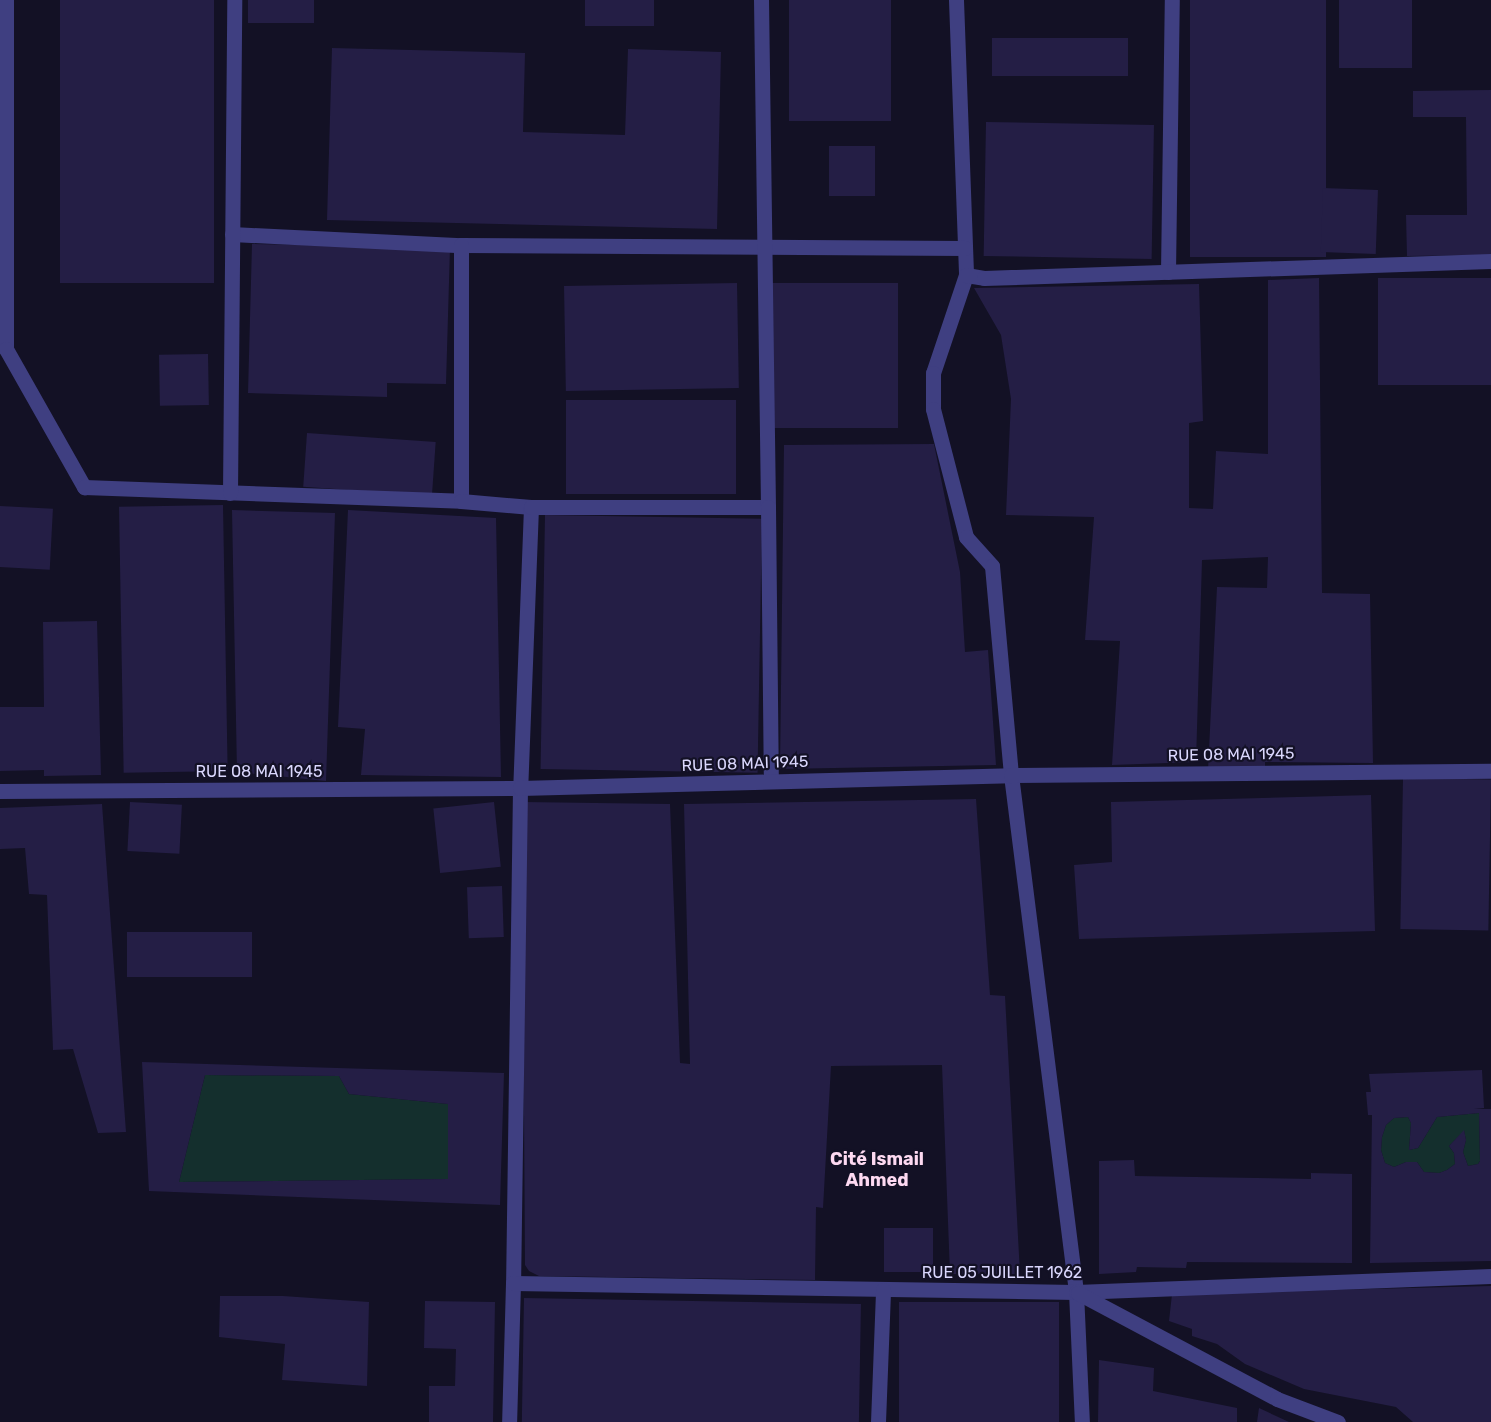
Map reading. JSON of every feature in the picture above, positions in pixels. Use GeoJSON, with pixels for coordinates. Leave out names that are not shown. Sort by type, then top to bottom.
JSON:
{"type":"FeatureCollection","features":[{"type":"Feature","properties":{"kind":"street"},"geometry":{"type":"LineString","coordinates":[[6,0],[6,350],[84,487],[461,501],[531,507],[768,507]]}},
{"type":"Feature","properties":{"kind":"street"},"geometry":{"type":"LineString","coordinates":[[230,493],[234,0]]}},
{"type":"Feature","properties":{"kind":"street"},"geometry":{"type":"LineString","coordinates":[[761,0],[771,781]]}},
{"type":"Feature","properties":{"kind":"street"},"geometry":{"type":"LineString","coordinates":[[956,0],[966,275],[933,373],[933,409],[966,537],[992,566],[1011,775],[1076,1292],[1082,1422]]}},
{"type":"Feature","properties":{"kind":"street"},"geometry":{"type":"LineString","coordinates":[[1168,272],[1172,0]]}},
{"type":"Feature","properties":{"kind":"street"},"geometry":{"type":"LineString","coordinates":[[232,234],[460,245],[965,248]]}},
{"type":"Feature","properties":{"kind":"street"},"geometry":{"type":"LineString","coordinates":[[460,245],[461,501]]}},
{"type":"Feature","properties":{"kind":"street"},"geometry":{"type":"LineString","coordinates":[[966,275],[984,278],[1491,261]]}},
{"type":"Feature","properties":{"kind":"street"},"geometry":{"type":"LineString","coordinates":[[509,1422],[520,788],[531,507]]}},
{"type":"Feature","properties":{"kind":"street","name":"RUE 08 MAI 1945"},"geometry":{"type":"LineString","coordinates":[[0,791],[520,788],[1011,775],[1491,771]]}},
{"type":"Feature","properties":{"kind":"street","name":"RUE 05 JUILLET 1962"},"geometry":{"type":"LineString","coordinates":[[513,1283],[1076,1292],[1491,1276]]}},
{"type":"Feature","properties":{"kind":"street"},"geometry":{"type":"LineString","coordinates":[[878,1422],[883,1290]]}},
{"type":"Feature","properties":{"kind":"street"},"geometry":{"type":"LineString","coordinates":[[1076,1292],[1277,1399],[1338,1422]]}},
{"type":"Feature","properties":{"kind":"green space"},"geometry":{"type":"Polygon","coordinates":[[[205,1075],[339,1076],[349,1094],[448,1104],[448,1179],[179,1182],[205,1075]]]}},
{"type":"Feature","properties":{"kind":"green space"},"geometry":{"type":"Polygon","coordinates":[[[1479,1113],[1480,1161],[1478,1164],[1468,1166],[1463,1152],[1466,1140],[1464,1131],[1449,1146],[1454,1153],[1455,1164],[1447,1170],[1439,1173],[1424,1172],[1417,1162],[1406,1162],[1394,1167],[1385,1163],[1381,1150],[1382,1137],[1386,1125],[1394,1118],[1408,1117],[1411,1123],[1409,1150],[1418,1148],[1437,1117],[1479,1113]]]}},
{"type":"Feature","properties":{"kind":"building"},"geometry":{"type":"Polygon","coordinates":[[[60,0],[214,0],[214,283],[60,283],[60,0]]]}},
{"type":"Feature","properties":{"kind":"building"},"geometry":{"type":"Polygon","coordinates":[[[248,0],[314,0],[314,23],[248,23],[248,0]]]}},
{"type":"Feature","properties":{"kind":"building"},"geometry":{"type":"Polygon","coordinates":[[[585,0],[654,0],[654,26],[585,26],[585,0]]]}},
{"type":"Feature","properties":{"kind":"building"},"geometry":{"type":"Polygon","coordinates":[[[789,0],[891,0],[891,121],[789,121],[789,0]]]}},
{"type":"Feature","properties":{"kind":"building"},"geometry":{"type":"Polygon","coordinates":[[[1190,0],[1326,0],[1326,257],[1190,257],[1190,0]]]}},
{"type":"Feature","properties":{"kind":"building"},"geometry":{"type":"Polygon","coordinates":[[[1339,0],[1412,0],[1412,68],[1339,68],[1339,0]]]}},
{"type":"Feature","properties":{"kind":"building"},"geometry":{"type":"Polygon","coordinates":[[[992,38],[1128,38],[1128,76],[992,76],[992,38]]]}},
{"type":"Feature","properties":{"kind":"building"},"geometry":{"type":"Polygon","coordinates":[[[332,48],[525,53],[523,132],[625,135],[628,49],[721,52],[717,229],[327,220],[332,48]]]}},
{"type":"Feature","properties":{"kind":"building"},"geometry":{"type":"Polygon","coordinates":[[[1491,90],[1491,255],[1407,256],[1406,215],[1467,215],[1466,117],[1413,117],[1413,91],[1491,90]]]}},
{"type":"Feature","properties":{"kind":"building"},"geometry":{"type":"Polygon","coordinates":[[[986,122],[1154,125],[1152,259],[984,256],[986,122]]]}},
{"type":"Feature","properties":{"kind":"building"},"geometry":{"type":"Polygon","coordinates":[[[829,146],[875,146],[875,196],[829,196],[829,146]]]}},
{"type":"Feature","properties":{"kind":"building"},"geometry":{"type":"Polygon","coordinates":[[[1323,188],[1378,190],[1376,254],[1321,252],[1323,188]]]}},
{"type":"Feature","properties":{"kind":"building"},"geometry":{"type":"Polygon","coordinates":[[[252,244],[450,248],[446,384],[387,383],[387,397],[248,393],[252,244]]]}},
{"type":"Feature","properties":{"kind":"building"},"geometry":{"type":"Polygon","coordinates":[[[1319,278],[1322,593],[1370,594],[1373,763],[1265,762],[1265,769],[1208,770],[1217,587],[1267,588],[1268,557],[1202,560],[1196,762],[1112,765],[1120,641],[1085,640],[1094,517],[1006,515],[1011,399],[1001,335],[974,288],[1199,284],[1203,421],[1189,423],[1189,508],[1213,509],[1216,451],[1268,454],[1268,280],[1319,278]]]}},
{"type":"Feature","properties":{"kind":"building"},"geometry":{"type":"Polygon","coordinates":[[[1378,278],[1491,278],[1491,385],[1378,385],[1378,278]]]}},
{"type":"Feature","properties":{"kind":"building"},"geometry":{"type":"Polygon","coordinates":[[[737,283],[739,388],[566,391],[564,286],[737,283]]]}},
{"type":"Feature","properties":{"kind":"building"},"geometry":{"type":"Polygon","coordinates":[[[765,283],[898,283],[898,428],[765,428],[765,283]]]}},
{"type":"Feature","properties":{"kind":"building"},"geometry":{"type":"Polygon","coordinates":[[[208,354],[209,405],[160,406],[159,355],[208,354]]]}},
{"type":"Feature","properties":{"kind":"building"},"geometry":{"type":"Polygon","coordinates":[[[566,400],[736,400],[736,494],[566,494],[566,400]]]}},
{"type":"Feature","properties":{"kind":"building"},"geometry":{"type":"Polygon","coordinates":[[[307,433],[436,442],[432,496],[303,487],[307,433]]]}},
{"type":"Feature","properties":{"kind":"building"},"geometry":{"type":"Polygon","coordinates":[[[934,444],[960,572],[965,652],[988,650],[996,765],[780,769],[784,445],[934,444]]]}},
{"type":"Feature","properties":{"kind":"building"},"geometry":{"type":"Polygon","coordinates":[[[223,505],[228,771],[124,773],[119,507],[223,505]]]}},
{"type":"Feature","properties":{"kind":"building"},"geometry":{"type":"Polygon","coordinates":[[[0,506],[53,509],[50,570],[0,567],[0,506]]]}},
{"type":"Feature","properties":{"kind":"building"},"geometry":{"type":"Polygon","coordinates":[[[232,510],[335,513],[326,781],[237,772],[232,510]]]}},
{"type":"Feature","properties":{"kind":"building"},"geometry":{"type":"Polygon","coordinates":[[[348,510],[496,518],[501,777],[361,775],[365,729],[338,727],[348,510]]]}},
{"type":"Feature","properties":{"kind":"building"},"geometry":{"type":"Polygon","coordinates":[[[545,515],[762,519],[758,773],[541,769],[545,515]]]}},
{"type":"Feature","properties":{"kind":"building"},"geometry":{"type":"Polygon","coordinates":[[[97,621],[101,775],[44,776],[44,770],[0,771],[0,707],[44,707],[43,622],[97,621]]]}},
{"type":"Feature","properties":{"kind":"building"},"geometry":{"type":"Polygon","coordinates":[[[1403,778],[1491,780],[1488,931],[1400,929],[1403,778]]]}},
{"type":"Feature","properties":{"kind":"building"},"geometry":{"type":"Polygon","coordinates":[[[1371,795],[1375,931],[1079,939],[1074,865],[1112,862],[1111,802],[1371,795]]]}},
{"type":"Feature","properties":{"kind":"building"},"geometry":{"type":"Polygon","coordinates":[[[976,799],[990,995],[1005,996],[1020,1274],[950,1274],[942,1065],[831,1066],[823,1208],[816,1207],[815,1280],[539,1276],[529,1271],[525,1265],[522,802],[670,804],[680,1063],[690,1064],[684,804],[976,799]]]}},
{"type":"Feature","properties":{"kind":"building"},"geometry":{"type":"Polygon","coordinates":[[[130,802],[182,805],[179,854],[127,851],[130,802]]]}},
{"type":"Feature","properties":{"kind":"building"},"geometry":{"type":"Polygon","coordinates":[[[494,802],[501,867],[440,873],[433,808],[494,802]]]}},
{"type":"Feature","properties":{"kind":"building"},"geometry":{"type":"Polygon","coordinates":[[[102,804],[126,1132],[98,1133],[73,1049],[53,1050],[47,895],[29,894],[25,848],[0,849],[0,808],[102,804]]]}},
{"type":"Feature","properties":{"kind":"building"},"geometry":{"type":"Polygon","coordinates":[[[502,886],[504,937],[469,938],[467,887],[502,886]]]}},
{"type":"Feature","properties":{"kind":"building"},"geometry":{"type":"Polygon","coordinates":[[[127,932],[252,932],[252,977],[127,977],[127,932]]]}},
{"type":"Feature","properties":{"kind":"building"},"geometry":{"type":"Polygon","coordinates":[[[142,1062],[504,1073],[500,1205],[149,1191],[142,1062]],[[205,1075],[179,1182],[448,1179],[448,1104],[349,1094],[339,1076],[205,1075]]]}},
{"type":"Feature","properties":{"kind":"building"},"geometry":{"type":"Polygon","coordinates":[[[1482,1070],[1484,1108],[1474,1109],[1491,1109],[1491,1261],[1370,1263],[1372,1115],[1368,1115],[1366,1092],[1371,1092],[1369,1074],[1482,1070]],[[1479,1113],[1437,1117],[1418,1148],[1409,1150],[1411,1123],[1408,1117],[1394,1118],[1386,1125],[1382,1137],[1381,1150],[1385,1163],[1394,1167],[1406,1162],[1417,1162],[1424,1172],[1439,1173],[1455,1164],[1454,1153],[1449,1146],[1464,1130],[1466,1140],[1463,1152],[1468,1166],[1478,1164],[1480,1161],[1479,1113]]]}},
{"type":"Feature","properties":{"kind":"building"},"geometry":{"type":"Polygon","coordinates":[[[1134,1160],[1135,1176],[1311,1179],[1311,1173],[1352,1174],[1352,1263],[1187,1262],[1186,1268],[1137,1267],[1136,1272],[1099,1274],[1099,1161],[1134,1160]]]}},
{"type":"Feature","properties":{"kind":"building"},"geometry":{"type":"Polygon","coordinates":[[[884,1228],[933,1228],[933,1272],[884,1272],[884,1228]]]}},
{"type":"Feature","properties":{"kind":"building"},"geometry":{"type":"Polygon","coordinates":[[[1491,1286],[1491,1422],[1413,1422],[1396,1407],[1304,1389],[1245,1364],[1217,1344],[1192,1336],[1192,1329],[1169,1321],[1172,1294],[1491,1286]]]}},
{"type":"Feature","properties":{"kind":"building"},"geometry":{"type":"Polygon","coordinates":[[[220,1296],[283,1296],[369,1302],[367,1386],[282,1380],[285,1344],[219,1337],[220,1296]]]}},
{"type":"Feature","properties":{"kind":"building"},"geometry":{"type":"Polygon","coordinates":[[[524,1298],[861,1304],[859,1422],[522,1422],[524,1298]]]}},
{"type":"Feature","properties":{"kind":"building"},"geometry":{"type":"Polygon","coordinates":[[[425,1301],[495,1302],[493,1422],[429,1422],[429,1386],[455,1386],[456,1349],[424,1348],[425,1301]]]}},
{"type":"Feature","properties":{"kind":"building"},"geometry":{"type":"Polygon","coordinates":[[[899,1302],[1059,1302],[1059,1422],[899,1422],[899,1302]]]}},
{"type":"Feature","properties":{"kind":"building"},"geometry":{"type":"Polygon","coordinates":[[[1099,1360],[1154,1368],[1153,1391],[1237,1408],[1237,1422],[1098,1422],[1099,1360]]]}},
{"type":"Feature","properties":{"kind":"building"},"geometry":{"type":"Polygon","coordinates":[[[1259,1408],[1289,1422],[1257,1422],[1259,1408]]]}},
{"type":"Feature","properties":{"kind":"district","name":"Cité Ismail Ahmed"},"geometry":{"type":"Point","coordinates":[877,1170]}}]}
